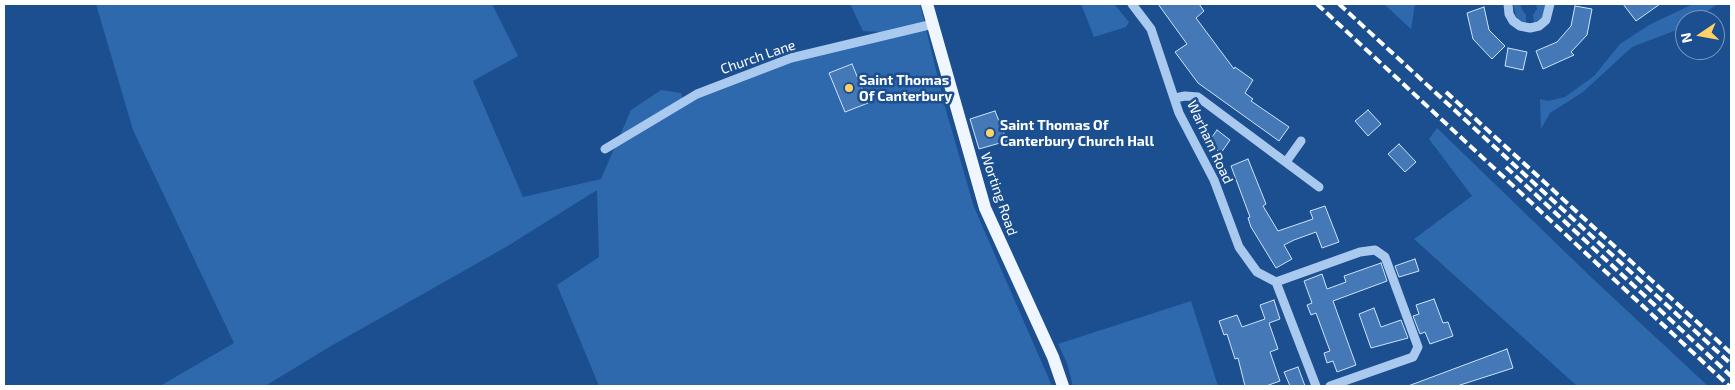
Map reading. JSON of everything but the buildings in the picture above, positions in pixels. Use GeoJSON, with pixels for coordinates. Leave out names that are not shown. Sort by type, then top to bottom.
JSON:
{"type":"FeatureCollection","features":[{"type":"Feature","properties":{"kind":"main road","name":"Worting Road"},"geometry":{"type":"LineString","coordinates":[[927,4],[984,208],[1053,357],[1062,386]]}},
{"type":"Feature","properties":{"kind":"street","name":"Warham Road"},"geometry":{"type":"LineString","coordinates":[[1132,4],[1151,29],[1179,113],[1214,180],[1239,246],[1257,272],[1276,282]]}},
{"type":"Feature","properties":{"kind":"street"},"geometry":{"type":"LineString","coordinates":[[1508,4],[1509,14],[1513,21],[1520,26],[1530,28],[1538,26],[1546,20],[1550,4]]}},
{"type":"Feature","properties":{"kind":"street","name":"Church Lane"},"geometry":{"type":"LineString","coordinates":[[605,149],[697,94],[791,58],[932,24]]}},
{"type":"Feature","properties":{"kind":"street"},"geometry":{"type":"LineString","coordinates":[[1175,98],[1185,96],[1198,97],[1319,187]]}},
{"type":"Feature","properties":{"kind":"street"},"geometry":{"type":"LineString","coordinates":[[1286,162],[1301,141]]}},
{"type":"Feature","properties":{"kind":"street"},"geometry":{"type":"LineString","coordinates":[[1316,386],[1276,282],[1360,252],[1375,250],[1385,257],[1418,347],[1413,357],[1330,386]]}},
{"type":"Feature","properties":{"kind":"shaded area"},"geometry":{"type":"Polygon","coordinates":[[[96,4],[492,4],[518,56],[473,81],[523,197],[601,179],[631,110],[661,90],[681,93],[683,100],[882,32],[863,31],[850,4],[920,4],[945,107],[974,207],[1052,386],[599,386],[557,285],[599,257],[597,190],[506,247],[331,346],[265,386],[160,386],[234,343],[133,130],[96,4]]]}},
{"type":"Feature","properties":{"kind":"shaded area"},"geometry":{"type":"Polygon","coordinates":[[[1081,4],[1114,4],[1129,22],[1126,27],[1094,37],[1081,4]]]}},
{"type":"Feature","properties":{"kind":"shaded area"},"geometry":{"type":"Polygon","coordinates":[[[1384,4],[1415,4],[1411,29],[1384,4]]]}},
{"type":"Feature","properties":{"kind":"shaded area"},"geometry":{"type":"Polygon","coordinates":[[[1513,4],[1521,4],[1521,8],[1526,15],[1526,23],[1517,19],[1513,4]]]}},
{"type":"Feature","properties":{"kind":"shaded area"},"geometry":{"type":"Polygon","coordinates":[[[1536,4],[1545,4],[1546,7],[1544,16],[1534,23],[1533,15],[1537,9],[1536,4]]]}},
{"type":"Feature","properties":{"kind":"shaded area"},"geometry":{"type":"Polygon","coordinates":[[[1693,4],[1718,4],[1709,10],[1680,10],[1693,4]]]}},
{"type":"Feature","properties":{"kind":"shaded area"},"geometry":{"type":"Polygon","coordinates":[[[1675,13],[1675,30],[1632,47],[1583,92],[1550,113],[1541,129],[1540,99],[1548,101],[1565,97],[1594,76],[1620,44],[1649,25],[1675,13]]]}},
{"type":"Feature","properties":{"kind":"shaded area"},"geometry":{"type":"Polygon","coordinates":[[[1437,128],[1592,278],[1708,386],[1577,386],[1414,239],[1472,196],[1429,139],[1437,128]]]}},
{"type":"Feature","properties":{"kind":"shaded area"},"geometry":{"type":"Polygon","coordinates":[[[1191,301],[1218,386],[1073,386],[1067,363],[1058,344],[1191,301]]]}},
{"type":"Feature","properties":{"kind":"railway"},"geometry":{"type":"LineString","coordinates":[[1317,4],[1729,386]]}},
{"type":"Feature","properties":{"kind":"railway"},"geometry":{"type":"LineString","coordinates":[[1339,4],[1731,364]]}},
{"type":"Feature","properties":{"kind":"railway"},"geometry":{"type":"LineString","coordinates":[[1446,92],[1731,353]]}},
{"type":"Feature","properties":{"kind":"railway"},"geometry":{"type":"LineString","coordinates":[[1506,167],[1731,376]]}},
{"type":"Feature","properties":{"kind":"place","name":"Saint Thomas Of Canterbury"},"geometry":{"type":"Point","coordinates":[849,88]}},
{"type":"Feature","properties":{"kind":"place","name":"Saint Thomas Of Canterbury Church Hall"},"geometry":{"type":"Point","coordinates":[990,133]}}]}
